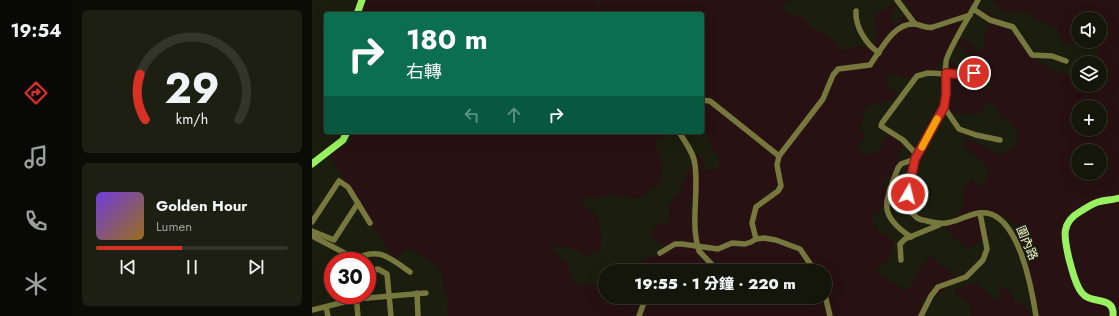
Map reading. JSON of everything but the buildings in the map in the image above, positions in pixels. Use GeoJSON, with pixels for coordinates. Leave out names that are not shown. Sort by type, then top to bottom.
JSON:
{"type":"FeatureCollection","features":[{"type":"Feature","properties":{"kind":"main road"},"geometry":{"type":"LineString","coordinates":[[358,12],[362,0]]}},
{"type":"Feature","properties":{"kind":"main road"},"geometry":{"type":"LineString","coordinates":[[312,164],[343,140],[346,134]]}},
{"type":"Feature","properties":{"kind":"main road"},"geometry":{"type":"LineString","coordinates":[[1113,316],[1113,311],[1110,305],[1104,300],[1090,299],[1083,295],[1071,265],[1066,244],[1066,232],[1068,220],[1073,215],[1098,202],[1119,198]]}},
{"type":"Feature","properties":{"kind":"street"},"geometry":{"type":"LineString","coordinates":[[896,0],[915,24],[927,28],[972,12],[990,20],[1013,27],[1032,55],[1052,56],[1066,61]]}},
{"type":"Feature","properties":{"kind":"street"},"geometry":{"type":"LineString","coordinates":[[940,225],[917,218],[908,208],[908,194],[916,157],[944,107],[946,94],[947,56],[978,0]]}},
{"type":"Feature","properties":{"kind":"street"},"geometry":{"type":"LineString","coordinates":[[856,11],[858,26],[869,46],[879,53]]}},
{"type":"Feature","properties":{"kind":"street"},"geometry":{"type":"LineString","coordinates":[[756,238],[752,223],[756,207],[778,191],[781,186],[777,165],[779,156],[823,99],[833,75],[838,69],[870,65],[897,29],[915,24]]}},
{"type":"Feature","properties":{"kind":"street"},"geometry":{"type":"LineString","coordinates":[[916,157],[903,140],[881,126],[882,123],[918,76],[928,73],[937,75],[946,73],[963,75],[974,73]]}},
{"type":"Feature","properties":{"kind":"street"},"geometry":{"type":"LineString","coordinates":[[704,100],[710,101],[779,156]]}},
{"type":"Feature","properties":{"kind":"street"},"geometry":{"type":"LineString","coordinates":[[944,107],[959,129],[976,135],[1000,140]]}},
{"type":"Feature","properties":{"kind":"street"},"geometry":{"type":"LineString","coordinates":[[680,134],[695,164],[695,229],[698,247],[699,251],[711,264]]}},
{"type":"Feature","properties":{"kind":"street"},"geometry":{"type":"LineString","coordinates":[[911,237],[896,227],[888,216],[886,207],[898,168],[901,164],[916,157]]}},
{"type":"Feature","properties":{"kind":"street"},"geometry":{"type":"LineString","coordinates":[[312,222],[339,181],[348,187],[370,223]]}},
{"type":"Feature","properties":{"kind":"street"},"geometry":{"type":"LineString","coordinates":[[312,231],[334,240],[358,203]]}},
{"type":"Feature","properties":{"kind":"street"},"geometry":{"type":"LineString","coordinates":[[901,260],[900,244],[905,239],[940,225],[980,213],[987,249],[983,260],[966,277],[938,287],[931,296],[921,316]]}},
{"type":"Feature","properties":{"kind":"street","name":"圍內路"},"geometry":{"type":"LineString","coordinates":[[980,213],[992,215],[1006,224],[1015,237],[1030,282],[1036,316]]}},
{"type":"Feature","properties":{"kind":"street"},"geometry":{"type":"LineString","coordinates":[[312,236],[356,259],[365,254],[376,253],[387,255],[410,272]]}},
{"type":"Feature","properties":{"kind":"street"},"geometry":{"type":"LineString","coordinates":[[660,253],[675,244],[718,249],[732,243],[751,242],[756,238],[776,240],[800,248],[810,264]]}},
{"type":"Feature","properties":{"kind":"street"},"geometry":{"type":"LineString","coordinates":[[376,270],[378,269],[387,274],[391,316]]}},
{"type":"Feature","properties":{"kind":"street"},"geometry":{"type":"LineString","coordinates":[[417,293],[418,316]]}},
{"type":"Feature","properties":{"kind":"street"},"geometry":{"type":"LineString","coordinates":[[376,296],[426,293]]}},
{"type":"Feature","properties":{"kind":"street"},"geometry":{"type":"LineString","coordinates":[[312,310],[326,307],[330,304]]}},
{"type":"Feature","properties":{"kind":"street"},"geometry":{"type":"LineString","coordinates":[[357,304],[358,316]]}},
{"type":"Feature","properties":{"kind":"street"},"geometry":{"type":"LineString","coordinates":[[639,316],[643,304]]}},
{"type":"Feature","properties":{"kind":"street"},"geometry":{"type":"LineString","coordinates":[[827,304],[830,316]]}},
{"type":"Feature","properties":{"kind":"street"},"geometry":{"type":"LineString","coordinates":[[326,307],[328,316]]}},
{"type":"Feature","properties":{"kind":"shaded area"},"geometry":{"type":"Polygon","coordinates":[[[366,0],[594,0],[599,5],[601,0],[791,0],[781,5],[789,15],[800,15],[814,29],[833,38],[839,48],[845,50],[856,45],[868,49],[875,44],[875,15],[895,4],[891,17],[893,22],[897,24],[910,10],[909,5],[903,0],[977,0],[969,7],[971,11],[960,25],[946,53],[936,68],[930,72],[912,78],[888,74],[885,79],[887,84],[897,94],[896,99],[867,106],[860,128],[864,135],[864,140],[857,146],[858,150],[862,152],[874,154],[882,147],[882,142],[892,132],[903,146],[897,154],[900,163],[892,176],[882,180],[882,184],[887,193],[887,204],[871,218],[881,234],[889,236],[893,246],[893,251],[889,259],[877,268],[882,276],[906,290],[914,282],[919,269],[931,256],[956,277],[937,296],[922,301],[922,316],[447,316],[448,304],[441,269],[428,259],[407,248],[395,260],[327,152],[350,144],[352,134],[669,134],[658,140],[656,143],[662,166],[659,185],[636,199],[614,194],[598,198],[581,198],[581,203],[598,217],[601,245],[598,250],[586,256],[566,246],[561,248],[550,245],[568,265],[575,284],[598,286],[598,304],[832,304],[832,264],[640,264],[645,259],[662,253],[667,247],[653,238],[651,233],[658,224],[668,223],[671,220],[668,205],[681,191],[689,166],[698,157],[696,152],[705,161],[702,171],[717,168],[720,165],[718,156],[712,149],[710,139],[704,127],[704,12],[365,12],[361,5],[366,0]]]}},
{"type":"Feature","properties":{"kind":"shaded area"},"geometry":{"type":"Polygon","coordinates":[[[993,0],[1119,0],[1119,316],[1038,316],[1036,301],[1028,287],[1015,226],[1004,216],[999,214],[979,214],[978,220],[990,235],[967,249],[946,229],[946,224],[956,217],[961,210],[962,190],[972,179],[982,188],[985,186],[987,172],[991,173],[981,160],[965,148],[964,143],[967,139],[996,153],[1003,153],[1009,151],[1020,134],[1009,121],[1001,116],[993,103],[988,103],[978,114],[957,114],[946,109],[948,65],[951,61],[958,68],[959,78],[963,81],[977,84],[984,89],[989,89],[992,78],[989,72],[957,43],[959,39],[965,39],[976,51],[983,47],[986,43],[984,32],[990,25],[981,13],[987,12],[996,16],[1022,45],[1042,63],[1053,70],[1071,74],[1071,92],[1107,92],[1107,56],[1099,56],[1098,51],[1095,48],[1107,48],[1107,12],[1071,12],[1071,44],[1067,44],[1060,37],[1055,27],[1046,24],[1028,13],[1007,12],[1001,9],[993,0]]]}},
{"type":"Feature","properties":{"kind":"shaded area"},"geometry":{"type":"Polygon","coordinates":[[[973,283],[977,284],[994,300],[999,298],[1000,284],[1003,288],[1011,291],[1013,301],[1025,305],[1032,316],[972,316],[970,304],[956,295],[955,290],[973,283]]]}},
{"type":"Feature","properties":{"kind":"slow traffic"},"geometry":{"type":"LineString","coordinates":[[922,147],[937,119]]}},
{"type":"Feature","properties":{"kind":"route"},"geometry":{"type":"LineString","coordinates":[[908,194],[911,171],[915,159],[944,107],[946,94],[946,73],[957,73],[963,75],[974,73]]}}]}
